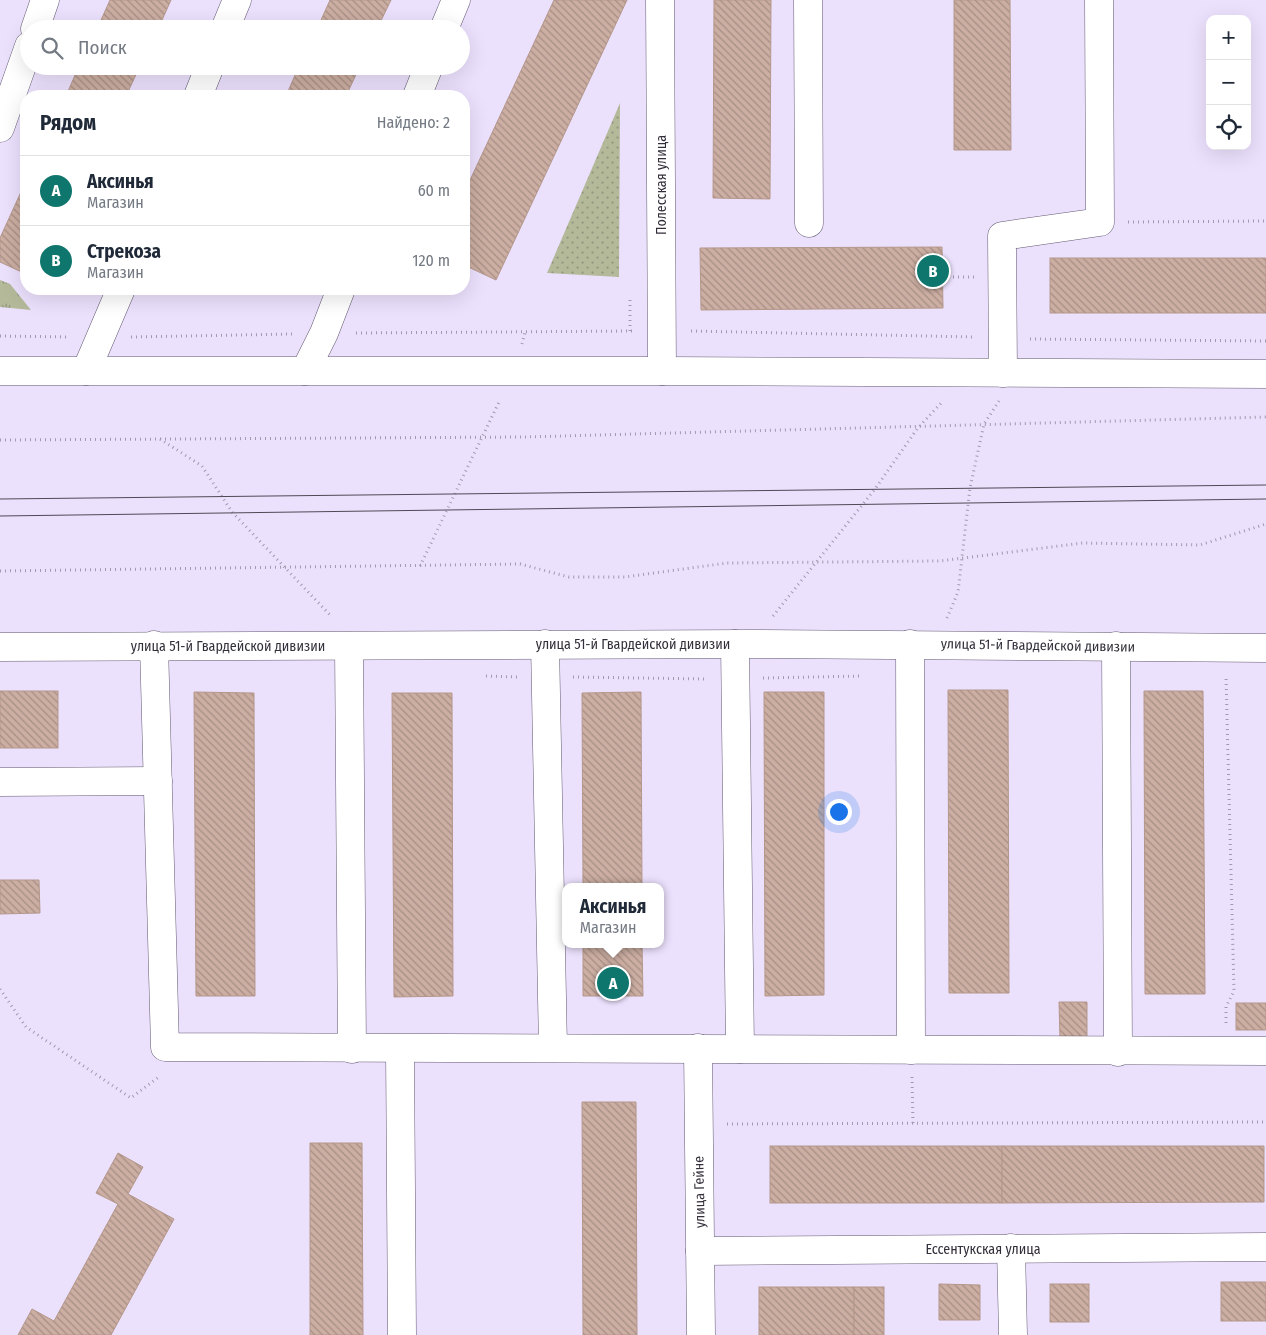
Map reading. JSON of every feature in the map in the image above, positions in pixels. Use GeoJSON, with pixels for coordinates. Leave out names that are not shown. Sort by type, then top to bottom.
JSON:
{"type":"FeatureCollection","features":[{"type":"Feature","properties":{"kind":"main road"},"geometry":{"type":"LineString","coordinates":[[38,20],[45,0]]}},
{"type":"Feature","properties":{"kind":"main road"},"geometry":{"type":"LineString","coordinates":[[228,20],[236,0]]}},
{"type":"Feature","properties":{"kind":"main road"},"geometry":{"type":"LineString","coordinates":[[448,20],[456,0]]}},
{"type":"Feature","properties":{"kind":"main road","name":"Полесская улица"},"geometry":{"type":"LineString","coordinates":[[660,0],[662,371]]}},
{"type":"Feature","properties":{"kind":"main road"},"geometry":{"type":"LineString","coordinates":[[808,0],[809,223]]}},
{"type":"Feature","properties":{"kind":"main road"},"geometry":{"type":"LineString","coordinates":[[1009,373],[1002,236],[1100,222],[1099,0]]}},
{"type":"Feature","properties":{"kind":"main road"},"geometry":{"type":"LineString","coordinates":[[0,128],[20,71]]}},
{"type":"Feature","properties":{"kind":"main road"},"geometry":{"type":"LineString","coordinates":[[200,90],[206,75]]}},
{"type":"Feature","properties":{"kind":"main road"},"geometry":{"type":"LineString","coordinates":[[420,90],[426,75]]}},
{"type":"Feature","properties":{"kind":"main road"},"geometry":{"type":"LineString","coordinates":[[86,371],[118,295]]}},
{"type":"Feature","properties":{"kind":"main road"},"geometry":{"type":"LineString","coordinates":[[305,371],[324,333],[339,295]]}},
{"type":"Feature","properties":{"kind":"main road"},"geometry":{"type":"LineString","coordinates":[[0,371],[662,371],[1266,374]]}},
{"type":"Feature","properties":{"kind":"main road"},"geometry":{"type":"LineString","coordinates":[[545,644],[552,1048]]}},
{"type":"Feature","properties":{"kind":"main road"},"geometry":{"type":"LineString","coordinates":[[740,1049],[743,644]]}},
{"type":"Feature","properties":{"kind":"main road"},"geometry":{"type":"LineString","coordinates":[[912,1050],[923,644]]}},
{"type":"Feature","properties":{"kind":"main road","name":"улица 51-й Гвардейской дивизии"},"geometry":{"type":"LineString","coordinates":[[0,647],[923,644],[1266,648]]}},
{"type":"Feature","properties":{"kind":"main road"},"geometry":{"type":"LineString","coordinates":[[154,645],[165,1046],[400,1049],[698,1048],[1118,1052],[1266,1051]]}},
{"type":"Feature","properties":{"kind":"main road"},"geometry":{"type":"LineString","coordinates":[[352,1048],[354,646]]}},
{"type":"Feature","properties":{"kind":"main road"},"geometry":{"type":"LineString","coordinates":[[1116,646],[1118,1052]]}},
{"type":"Feature","properties":{"kind":"main road"},"geometry":{"type":"LineString","coordinates":[[0,782],[158,781]]}},
{"type":"Feature","properties":{"kind":"main road","name":"улица Гейне"},"geometry":{"type":"LineString","coordinates":[[698,1048],[701,1335]]}},
{"type":"Feature","properties":{"kind":"main road"},"geometry":{"type":"LineString","coordinates":[[400,1049],[402,1335]]}},
{"type":"Feature","properties":{"kind":"main road","name":"Ессентукская улица"},"geometry":{"type":"LineString","coordinates":[[700,1251],[1266,1247]]}},
{"type":"Feature","properties":{"kind":"main road"},"geometry":{"type":"LineString","coordinates":[[1011,1248],[1013,1335]]}},
{"type":"Feature","properties":{"kind":"path"},"geometry":{"type":"LineString","coordinates":[[1100,222],[1266,221]]}},
{"type":"Feature","properties":{"kind":"path"},"geometry":{"type":"LineString","coordinates":[[420,566],[481,437],[515,371],[524,332]]}},
{"type":"Feature","properties":{"kind":"path"},"geometry":{"type":"LineString","coordinates":[[923,644],[958,592],[964,558],[970,488],[984,424],[1009,373],[1039,339]]}},
{"type":"Feature","properties":{"kind":"path"},"geometry":{"type":"LineString","coordinates":[[743,644],[816,562],[875,489],[920,426],[968,372]]}},
{"type":"Feature","properties":{"kind":"path"},"geometry":{"type":"LineString","coordinates":[[0,440],[481,437],[1266,417]]}},
{"type":"Feature","properties":{"kind":"path"},"geometry":{"type":"LineString","coordinates":[[159,438],[202,466],[232,512],[286,569],[354,646]]}},
{"type":"Feature","properties":{"kind":"path"},"geometry":{"type":"LineString","coordinates":[[0,571],[286,569],[520,564],[569,577],[625,577],[727,563],[940,561],[1083,543],[1200,546],[1266,524]]}},
{"type":"Feature","properties":{"kind":"path"},"geometry":{"type":"LineString","coordinates":[[1226,676],[1234,991],[1226,1008],[1227,1052]]}},
{"type":"Feature","properties":{"kind":"path"},"geometry":{"type":"LineString","coordinates":[[0,989],[26,1026],[131,1098],[161,1075]]}},
{"type":"Feature","properties":{"kind":"path"},"geometry":{"type":"LineString","coordinates":[[912,1050],[913,1124]]}},
{"type":"Feature","properties":{"kind":"path"},"geometry":{"type":"LineString","coordinates":[[699,1124],[1266,1122]]}},
{"type":"Feature","properties":{"kind":"green space"},"geometry":{"type":"Polygon","coordinates":[[[620,103],[619,277],[547,273],[620,103]]]}},
{"type":"Feature","properties":{"kind":"green space"},"geometry":{"type":"Polygon","coordinates":[[[0,280],[10,284],[31,310],[0,307],[0,280]]]}},
{"type":"Feature","properties":{"kind":"building"},"geometry":{"type":"Polygon","coordinates":[[[110,0],[171,0],[162,20],[101,20],[110,0]]]}},
{"type":"Feature","properties":{"kind":"building"},"geometry":{"type":"Polygon","coordinates":[[[330,0],[391,0],[381,20],[321,20],[330,0]]]}},
{"type":"Feature","properties":{"kind":"building"},"geometry":{"type":"Polygon","coordinates":[[[554,0],[627,0],[496,280],[470,268],[470,180],[554,0]]]}},
{"type":"Feature","properties":{"kind":"building"},"geometry":{"type":"Polygon","coordinates":[[[714,0],[771,0],[770,199],[713,198],[714,0]]]}},
{"type":"Feature","properties":{"kind":"building"},"geometry":{"type":"Polygon","coordinates":[[[954,0],[1010,0],[1011,150],[954,150],[954,0]]]}},
{"type":"Feature","properties":{"kind":"building"},"geometry":{"type":"Polygon","coordinates":[[[75,75],[136,75],[129,90],[69,90],[75,75]]]}},
{"type":"Feature","properties":{"kind":"building"},"geometry":{"type":"Polygon","coordinates":[[[295,75],[356,75],[349,90],[289,90],[295,75]]]}},
{"type":"Feature","properties":{"kind":"building"},"geometry":{"type":"Polygon","coordinates":[[[20,194],[20,271],[0,262],[0,238],[20,194]]]}},
{"type":"Feature","properties":{"kind":"building"},"geometry":{"type":"Polygon","coordinates":[[[942,247],[943,308],[701,310],[700,248],[942,247]]]}},
{"type":"Feature","properties":{"kind":"building"},"geometry":{"type":"Polygon","coordinates":[[[1050,258],[1266,258],[1266,313],[1050,313],[1050,258]]]}},
{"type":"Feature","properties":{"kind":"building"},"geometry":{"type":"Polygon","coordinates":[[[948,690],[1008,690],[1009,993],[949,993],[948,690]]]}},
{"type":"Feature","properties":{"kind":"building"},"geometry":{"type":"Polygon","coordinates":[[[0,691],[58,691],[58,748],[0,748],[0,691]]]}},
{"type":"Feature","properties":{"kind":"building"},"geometry":{"type":"Polygon","coordinates":[[[1144,691],[1203,691],[1205,994],[1145,994],[1144,691]]]}},
{"type":"Feature","properties":{"kind":"building"},"geometry":{"type":"Polygon","coordinates":[[[194,692],[254,693],[255,996],[196,996],[194,692]]]}},
{"type":"Feature","properties":{"kind":"building"},"geometry":{"type":"Polygon","coordinates":[[[641,692],[642,883],[583,883],[582,693],[641,692]]]}},
{"type":"Feature","properties":{"kind":"building"},"geometry":{"type":"Polygon","coordinates":[[[764,692],[824,692],[824,995],[765,996],[764,692]]]}},
{"type":"Feature","properties":{"kind":"building"},"geometry":{"type":"Polygon","coordinates":[[[392,693],[452,693],[453,996],[394,997],[392,693]]]}},
{"type":"Feature","properties":{"kind":"building"},"geometry":{"type":"Polygon","coordinates":[[[0,880],[39,880],[40,913],[0,914],[0,880]]]}},
{"type":"Feature","properties":{"kind":"building"},"geometry":{"type":"Polygon","coordinates":[[[583,948],[642,948],[643,996],[583,996],[583,948]]]}},
{"type":"Feature","properties":{"kind":"building"},"geometry":{"type":"Polygon","coordinates":[[[1059,1002],[1087,1002],[1087,1038],[1060,1039],[1059,1002]]]}},
{"type":"Feature","properties":{"kind":"building"},"geometry":{"type":"Polygon","coordinates":[[[1236,1003],[1266,1003],[1266,1030],[1236,1030],[1236,1003]]]}},
{"type":"Feature","properties":{"kind":"building"},"geometry":{"type":"Polygon","coordinates":[[[582,1102],[636,1102],[637,1335],[583,1335],[582,1102]]]}},
{"type":"Feature","properties":{"kind":"building"},"geometry":{"type":"Polygon","coordinates":[[[310,1143],[362,1143],[363,1335],[310,1335],[310,1143]]]}},
{"type":"Feature","properties":{"kind":"building"},"geometry":{"type":"Polygon","coordinates":[[[770,1146],[1002,1146],[1002,1203],[770,1203],[770,1146]]]}},
{"type":"Feature","properties":{"kind":"building"},"geometry":{"type":"Polygon","coordinates":[[[1002,1146],[1264,1146],[1264,1202],[1002,1203],[1002,1146]]]}},
{"type":"Feature","properties":{"kind":"building"},"geometry":{"type":"Polygon","coordinates":[[[118,1153],[143,1167],[128,1194],[174,1219],[111,1335],[18,1335],[32,1309],[54,1321],[118,1204],[96,1193],[118,1153]]]}},
{"type":"Feature","properties":{"kind":"building"},"geometry":{"type":"Polygon","coordinates":[[[1221,1282],[1266,1282],[1266,1321],[1221,1321],[1221,1282]]]}},
{"type":"Feature","properties":{"kind":"building"},"geometry":{"type":"Polygon","coordinates":[[[939,1284],[980,1285],[980,1320],[939,1320],[939,1284]]]}},
{"type":"Feature","properties":{"kind":"building"},"geometry":{"type":"Polygon","coordinates":[[[1050,1284],[1089,1284],[1089,1322],[1050,1322],[1050,1284]]]}},
{"type":"Feature","properties":{"kind":"building"},"geometry":{"type":"Polygon","coordinates":[[[759,1287],[854,1287],[854,1335],[759,1335],[759,1287]]]}},
{"type":"Feature","properties":{"kind":"building"},"geometry":{"type":"Polygon","coordinates":[[[854,1287],[884,1287],[884,1335],[854,1335],[854,1287]]]}},
{"type":"Feature","properties":{"kind":"tram line"},"geometry":{"type":"LineString","coordinates":[[0,499],[1266,485]]}},
{"type":"Feature","properties":{"kind":"tram line"},"geometry":{"type":"LineString","coordinates":[[0,516],[1266,499]]}},
{"type":"Feature","properties":{"kind":"place","name":"Стрекоза"},"geometry":{"type":"Point","coordinates":[933,271]}},
{"type":"Feature","properties":{"kind":"place","name":"Аксинья"},"geometry":{"type":"Point","coordinates":[613,983]}}]}
